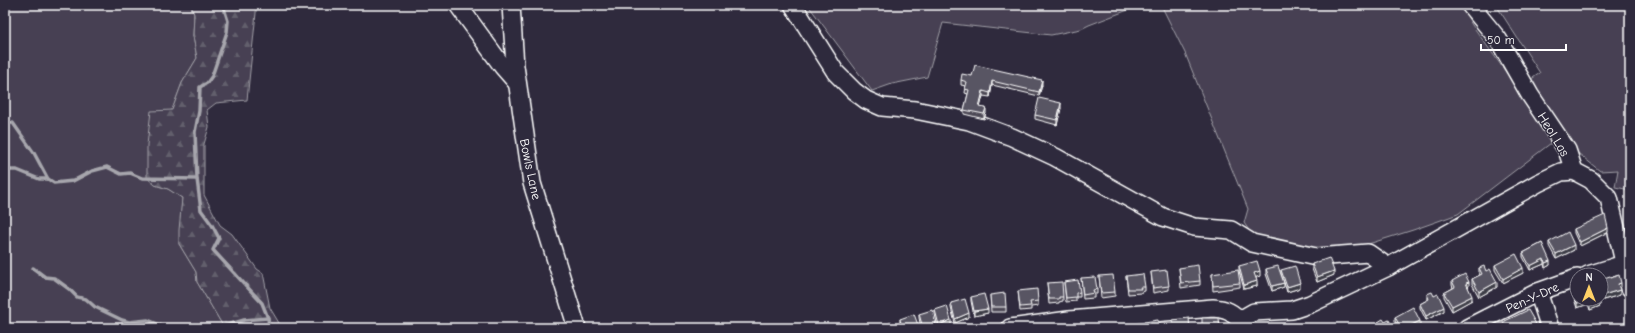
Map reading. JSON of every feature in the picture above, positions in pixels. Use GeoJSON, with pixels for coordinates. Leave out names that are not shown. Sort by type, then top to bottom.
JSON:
{"type":"FeatureCollection","features":[{"type":"Feature","properties":{"kind":"street"},"geometry":{"type":"LineString","coordinates":[[458,5],[503,68],[517,83]]}},
{"type":"Feature","properties":{"kind":"street","name":"Bowls Lane"},"geometry":{"type":"LineString","coordinates":[[511,5],[517,83],[532,183],[577,328]]}},
{"type":"Feature","properties":{"kind":"street"},"geometry":{"type":"LineString","coordinates":[[793,5],[836,73],[854,91],[866,100],[882,108],[915,110],[969,121],[1012,137],[1054,157],[1163,217],[1194,227],[1231,230],[1252,243],[1316,256],[1368,253],[1388,267]]}},
{"type":"Feature","properties":{"kind":"street","name":"Heol Las"},"geometry":{"type":"LineString","coordinates":[[1470,5],[1498,39],[1530,95],[1567,150],[1574,171],[1591,180],[1609,198],[1630,288]]}},
{"type":"Feature","properties":{"kind":"street"},"geometry":{"type":"LineString","coordinates":[[1010,328],[1069,320],[1213,308],[1225,309],[1230,312],[1241,325],[1246,316],[1254,312],[1292,310],[1310,304],[1388,267],[1538,183],[1561,172],[1574,171]]}},
{"type":"Feature","properties":{"kind":"street"},"geometry":{"type":"LineString","coordinates":[[1609,269],[1624,264]]}},
{"type":"Feature","properties":{"kind":"street","name":"Pen-Y-Dre"},"geometry":{"type":"LineString","coordinates":[[1467,328],[1538,292],[1569,281]]}},
{"type":"Feature","properties":{"kind":"street"},"geometry":{"type":"LineString","coordinates":[[1538,292],[1550,328]]}},
{"type":"Feature","properties":{"kind":"green space"},"geometry":{"type":"Polygon","coordinates":[[[5,5],[191,5],[194,14],[193,36],[197,58],[182,83],[172,110],[155,185],[168,189],[182,198],[179,244],[196,272],[197,282],[223,326],[244,320],[268,318],[269,328],[5,328],[5,5]]]}},
{"type":"Feature","properties":{"kind":"green space"},"geometry":{"type":"Polygon","coordinates":[[[191,5],[256,5],[247,100],[216,103],[207,110],[209,127],[204,144],[204,195],[220,225],[232,234],[257,269],[263,273],[270,308],[282,328],[269,328],[268,318],[244,320],[223,326],[197,282],[196,272],[179,244],[182,198],[168,189],[155,185],[147,178],[147,145],[151,111],[172,110],[182,83],[197,58],[193,36],[194,14],[191,5]]]}},
{"type":"Feature","properties":{"kind":"green space"},"geometry":{"type":"Polygon","coordinates":[[[808,5],[1141,5],[1081,29],[1051,35],[943,23],[927,77],[892,84],[872,91],[808,5]]]}},
{"type":"Feature","properties":{"kind":"green space"},"geometry":{"type":"Polygon","coordinates":[[[1161,5],[1461,5],[1472,25],[1555,140],[1458,214],[1413,230],[1362,246],[1320,253],[1255,239],[1244,223],[1248,209],[1185,53],[1161,5]]]}},
{"type":"Feature","properties":{"kind":"green space"},"geometry":{"type":"Polygon","coordinates":[[[1496,5],[1630,5],[1630,190],[1615,187],[1618,170],[1600,171],[1573,149],[1530,80],[1540,73],[1496,5]]]}},
{"type":"Feature","properties":{"kind":"building"},"geometry":{"type":"Polygon","coordinates":[[[975,65],[1042,80],[1039,92],[992,81],[990,93],[983,91],[979,107],[986,108],[984,114],[964,110],[969,90],[965,89],[967,82],[961,80],[962,74],[972,76],[975,65]]]}},
{"type":"Feature","properties":{"kind":"building"},"geometry":{"type":"Polygon","coordinates":[[[1039,98],[1061,103],[1057,120],[1035,115],[1039,98]]]}},
{"type":"Feature","properties":{"kind":"building"},"geometry":{"type":"Polygon","coordinates":[[[1605,215],[1608,228],[1580,242],[1574,229],[1605,215]]]}},
{"type":"Feature","properties":{"kind":"building"},"geometry":{"type":"Polygon","coordinates":[[[1568,232],[1574,245],[1556,254],[1549,242],[1568,232]]]}},
{"type":"Feature","properties":{"kind":"building"},"geometry":{"type":"Polygon","coordinates":[[[1542,243],[1550,261],[1545,263],[1544,259],[1530,266],[1523,253],[1542,243]]]}},
{"type":"Feature","properties":{"kind":"building"},"geometry":{"type":"Polygon","coordinates":[[[1516,254],[1523,268],[1503,279],[1495,265],[1516,254]]]}},
{"type":"Feature","properties":{"kind":"building"},"geometry":{"type":"Polygon","coordinates":[[[1329,258],[1334,271],[1317,277],[1312,264],[1329,258]]]}},
{"type":"Feature","properties":{"kind":"building"},"geometry":{"type":"Polygon","coordinates":[[[1257,261],[1260,271],[1254,273],[1257,281],[1244,285],[1239,266],[1257,261]]]}},
{"type":"Feature","properties":{"kind":"building"},"geometry":{"type":"Polygon","coordinates":[[[1198,265],[1200,281],[1181,283],[1179,268],[1198,265]]]}},
{"type":"Feature","properties":{"kind":"building"},"geometry":{"type":"Polygon","coordinates":[[[1278,266],[1284,283],[1272,286],[1266,269],[1278,266]]]}},
{"type":"Feature","properties":{"kind":"building"},"geometry":{"type":"Polygon","coordinates":[[[1295,266],[1300,283],[1287,287],[1281,270],[1295,266]]]}},
{"type":"Feature","properties":{"kind":"building"},"geometry":{"type":"Polygon","coordinates":[[[1484,266],[1486,271],[1490,269],[1497,282],[1479,292],[1472,279],[1482,274],[1479,268],[1484,266]]]}},
{"type":"Feature","properties":{"kind":"building"},"geometry":{"type":"Polygon","coordinates":[[[1167,270],[1169,286],[1153,288],[1151,272],[1167,270]]]}},
{"type":"Feature","properties":{"kind":"building"},"geometry":{"type":"Polygon","coordinates":[[[1238,270],[1240,283],[1213,286],[1212,274],[1238,270]]]}},
{"type":"Feature","properties":{"kind":"building"},"geometry":{"type":"Polygon","coordinates":[[[1143,274],[1145,287],[1140,287],[1141,289],[1128,289],[1126,276],[1143,274]]]}},
{"type":"Feature","properties":{"kind":"building"},"geometry":{"type":"Polygon","coordinates":[[[1465,274],[1469,282],[1466,283],[1472,296],[1452,306],[1444,293],[1455,287],[1452,281],[1465,274]]]}},
{"type":"Feature","properties":{"kind":"building"},"geometry":{"type":"Polygon","coordinates":[[[1113,275],[1115,292],[1101,293],[1099,276],[1113,275]]]}},
{"type":"Feature","properties":{"kind":"building"},"geometry":{"type":"Polygon","coordinates":[[[1619,275],[1621,283],[1618,284],[1620,290],[1609,293],[1609,276],[1611,278],[1619,275]]]}},
{"type":"Feature","properties":{"kind":"building"},"geometry":{"type":"Polygon","coordinates":[[[1095,277],[1097,289],[1093,290],[1094,293],[1083,295],[1081,278],[1095,277]]]}},
{"type":"Feature","properties":{"kind":"building"},"geometry":{"type":"Polygon","coordinates":[[[1078,280],[1080,292],[1076,293],[1076,297],[1066,298],[1064,282],[1078,280]]]}},
{"type":"Feature","properties":{"kind":"building"},"geometry":{"type":"Polygon","coordinates":[[[1062,282],[1063,297],[1059,297],[1059,299],[1049,299],[1047,283],[1062,282]]]}},
{"type":"Feature","properties":{"kind":"building"},"geometry":{"type":"Polygon","coordinates":[[[1037,289],[1038,301],[1030,302],[1031,306],[1020,307],[1018,291],[1037,289]]]}},
{"type":"Feature","properties":{"kind":"building"},"geometry":{"type":"Polygon","coordinates":[[[1432,292],[1434,296],[1438,294],[1444,307],[1426,316],[1420,304],[1429,299],[1427,294],[1432,292]]]}},
{"type":"Feature","properties":{"kind":"building"},"geometry":{"type":"Polygon","coordinates":[[[1005,293],[1006,307],[991,307],[990,295],[1005,293]]]}},
{"type":"Feature","properties":{"kind":"building"},"geometry":{"type":"Polygon","coordinates":[[[984,294],[988,309],[974,311],[971,297],[984,294]]]}},
{"type":"Feature","properties":{"kind":"building"},"geometry":{"type":"Polygon","coordinates":[[[965,299],[969,313],[955,319],[951,303],[965,299]]]}},
{"type":"Feature","properties":{"kind":"building"},"geometry":{"type":"Polygon","coordinates":[[[947,306],[951,320],[939,325],[935,310],[947,306]]]}},
{"type":"Feature","properties":{"kind":"building"},"geometry":{"type":"Polygon","coordinates":[[[1413,307],[1420,321],[1405,328],[1401,328],[1395,317],[1413,307]]]}},
{"type":"Feature","properties":{"kind":"building"},"geometry":{"type":"Polygon","coordinates":[[[932,310],[936,325],[933,325],[932,328],[923,328],[919,314],[932,310]]]}},
{"type":"Feature","properties":{"kind":"building"},"geometry":{"type":"Polygon","coordinates":[[[1528,310],[1536,324],[1528,328],[1495,328],[1503,325],[1505,321],[1528,310]]]}},
{"type":"Feature","properties":{"kind":"building"},"geometry":{"type":"Polygon","coordinates":[[[914,314],[918,325],[914,327],[915,328],[902,328],[900,319],[914,314]]]}},
{"type":"Feature","properties":{"kind":"building"},"geometry":{"type":"Polygon","coordinates":[[[1189,318],[1190,328],[1173,328],[1172,320],[1189,318]]]}},
{"type":"Feature","properties":{"kind":"building"},"geometry":{"type":"Polygon","coordinates":[[[1202,318],[1219,318],[1220,328],[1202,328],[1202,318]]]}},
{"type":"Feature","properties":{"kind":"building"},"geometry":{"type":"Polygon","coordinates":[[[1383,319],[1385,322],[1389,320],[1393,328],[1373,328],[1380,325],[1378,322],[1383,319]]]}},
{"type":"Feature","properties":{"kind":"building"},"geometry":{"type":"Polygon","coordinates":[[[1158,320],[1159,328],[1144,328],[1144,322],[1158,320]]]}},
{"type":"Feature","properties":{"kind":"building"},"geometry":{"type":"Polygon","coordinates":[[[892,322],[894,328],[880,328],[880,327],[892,322]]]}},
{"type":"Feature","properties":{"kind":"building"},"geometry":{"type":"Polygon","coordinates":[[[1136,324],[1136,328],[1121,328],[1120,325],[1136,324]]]}},
{"type":"Feature","properties":{"kind":"waterway"},"geometry":{"type":"LineString","coordinates":[[223,5],[228,21],[227,32],[212,76],[207,83],[200,87],[199,111],[195,132],[197,179],[201,210],[219,238],[213,250],[262,303],[268,318],[269,328]]}},
{"type":"Feature","properties":{"kind":"waterway"},"geometry":{"type":"LineString","coordinates":[[5,123],[13,123],[34,153],[48,179]]}},
{"type":"Feature","properties":{"kind":"waterway"},"geometry":{"type":"LineString","coordinates":[[5,170],[17,170],[39,179],[48,179],[54,183],[73,181],[92,171],[107,167],[121,174],[130,173],[142,178],[197,179]]}},
{"type":"Feature","properties":{"kind":"waterway"},"geometry":{"type":"LineString","coordinates":[[33,268],[45,277],[54,278],[77,297],[86,299],[95,307],[122,320],[129,322],[148,320],[167,328]]}},
{"type":"Feature","properties":{"kind":"waterway"},"geometry":{"type":"LineString","coordinates":[[218,328],[244,320],[268,318]]}}]}
